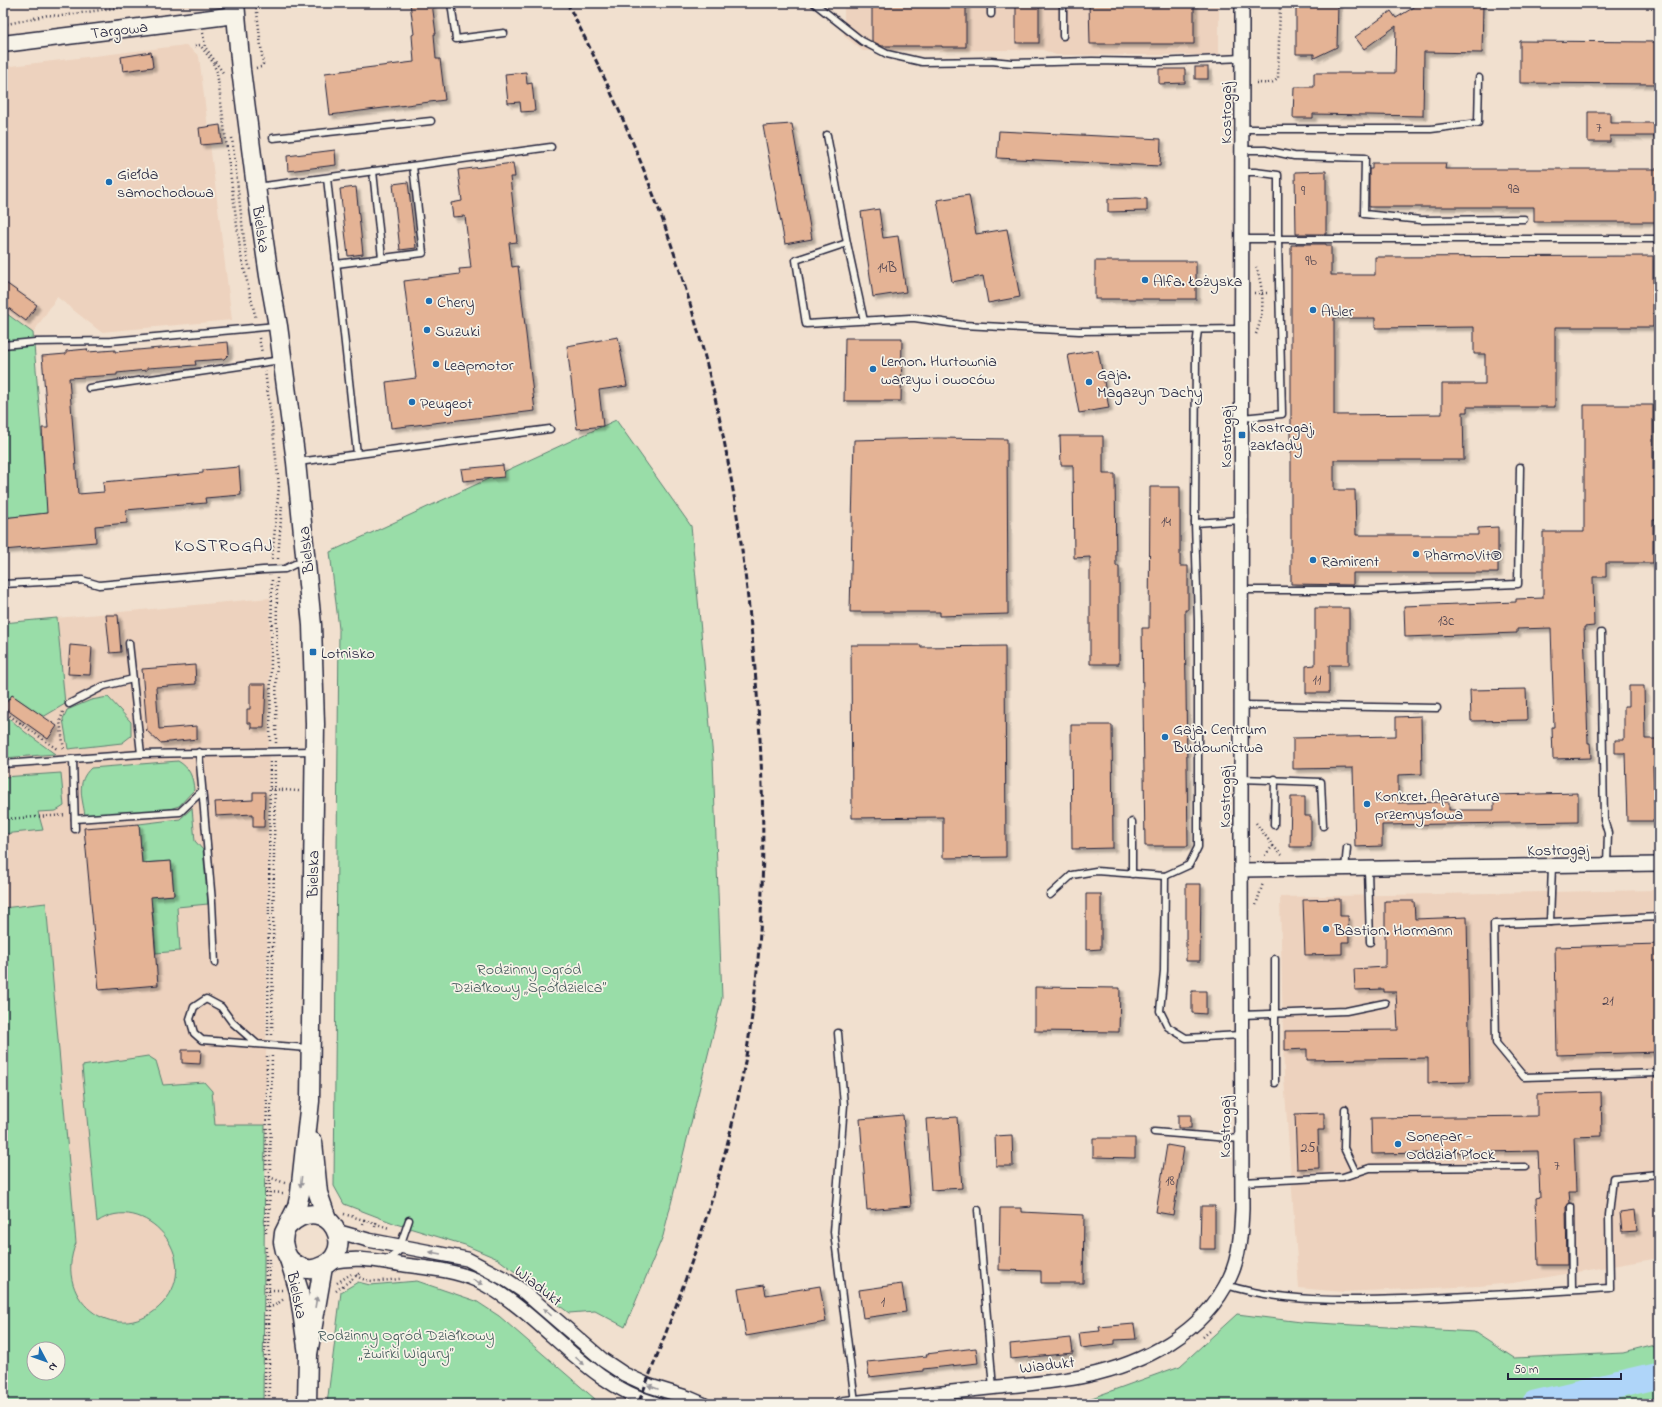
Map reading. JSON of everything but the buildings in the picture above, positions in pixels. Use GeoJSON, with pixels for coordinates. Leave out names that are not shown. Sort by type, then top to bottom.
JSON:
{"type":"FeatureCollection","features":[{"type":"Feature","properties":{"kind":"main road","name":"Bielska"},"geometry":{"type":"LineString","coordinates":[[236,9],[241,70],[256,187],[278,326],[296,462],[311,603],[314,751],[310,1101],[318,1193],[338,1238],[338,1246],[335,1255],[326,1264],[314,1270],[305,1269],[296,1265],[289,1259]]}},
{"type":"Feature","properties":{"kind":"main road","name":"Bielska"},"geometry":{"type":"LineString","coordinates":[[307,1404],[308,1354],[299,1291],[283,1242],[284,1233],[297,1207],[300,1193],[310,1101]]}},
{"type":"Feature","properties":{"kind":"main road"},"geometry":{"type":"LineString","coordinates":[[289,1225],[304,1215],[313,1214],[332,1225]]}},
{"type":"Feature","properties":{"kind":"main road","name":"Bielska"},"geometry":{"type":"LineString","coordinates":[[308,1354],[326,1264]]}},
{"type":"Feature","properties":{"kind":"street","name":"Kostrogaj"},"geometry":{"type":"LineString","coordinates":[[1226,1285],[1233,1268],[1240,1237],[1242,1182],[1242,3]]}},
{"type":"Feature","properties":{"kind":"street","name":"Targowa"},"geometry":{"type":"LineString","coordinates":[[3,44],[201,19],[236,9]]}},
{"type":"Feature","properties":{"kind":"street","name":"Kostrogaj"},"geometry":{"type":"LineString","coordinates":[[1241,870],[1659,864]]}},
{"type":"Feature","properties":{"kind":"street","name":"Wiadukt"},"geometry":{"type":"LineString","coordinates":[[332,1225],[364,1239],[467,1259],[480,1265],[523,1291],[603,1360],[624,1374],[650,1386],[703,1404]]}},
{"type":"Feature","properties":{"kind":"street","name":"Wiadukt"},"geometry":{"type":"LineString","coordinates":[[326,1264],[356,1258],[456,1274],[475,1280],[510,1301],[602,1378],[627,1392],[657,1404]]}},
{"type":"Feature","properties":{"kind":"street","name":"Wiadukt"},"geometry":{"type":"LineString","coordinates":[[841,1404],[993,1388],[1084,1376],[1115,1368],[1148,1354],[1177,1338],[1209,1311],[1226,1285]]}},
{"type":"Feature","properties":{"kind":"lane"},"geometry":{"type":"LineString","coordinates":[[451,3],[456,39],[504,33]]}},
{"type":"Feature","properties":{"kind":"lane"},"geometry":{"type":"LineString","coordinates":[[814,3],[862,41],[887,54],[922,62],[1012,63],[1092,60],[1157,62],[1242,58]]}},
{"type":"Feature","properties":{"kind":"lane"},"geometry":{"type":"LineString","coordinates":[[991,3],[991,14]]}},
{"type":"Feature","properties":{"kind":"lane"},"geometry":{"type":"LineString","coordinates":[[1063,3],[1063,36]]}},
{"type":"Feature","properties":{"kind":"lane"},"geometry":{"type":"LineString","coordinates":[[1242,129],[1431,129],[1478,124],[1479,78]]}},
{"type":"Feature","properties":{"kind":"lane"},"geometry":{"type":"LineString","coordinates":[[273,138],[431,120]]}},
{"type":"Feature","properties":{"kind":"lane"},"geometry":{"type":"LineString","coordinates":[[827,135],[847,243],[864,321]]}},
{"type":"Feature","properties":{"kind":"lane"},"geometry":{"type":"LineString","coordinates":[[256,187],[551,147]]}},
{"type":"Feature","properties":{"kind":"lane"},"geometry":{"type":"LineString","coordinates":[[1242,150],[1265,150],[1294,156],[1365,158],[1364,214],[1421,220],[1524,220]]}},
{"type":"Feature","properties":{"kind":"lane"},"geometry":{"type":"LineString","coordinates":[[336,264],[423,254],[413,166]]}},
{"type":"Feature","properties":{"kind":"lane"},"geometry":{"type":"LineString","coordinates":[[373,172],[382,258]]}},
{"type":"Feature","properties":{"kind":"lane"},"geometry":{"type":"LineString","coordinates":[[1242,172],[1278,175],[1282,414],[1242,418]]}},
{"type":"Feature","properties":{"kind":"lane"},"geometry":{"type":"LineString","coordinates":[[327,178],[357,454]]}},
{"type":"Feature","properties":{"kind":"lane"},"geometry":{"type":"LineString","coordinates":[[1242,239],[1659,239]]}},
{"type":"Feature","properties":{"kind":"lane"},"geometry":{"type":"LineString","coordinates":[[847,243],[796,260],[806,324],[915,318],[963,325],[1072,330],[1242,329]]}},
{"type":"Feature","properties":{"kind":"lane"},"geometry":{"type":"LineString","coordinates":[[3,345],[35,342],[111,341],[278,326]]}},
{"type":"Feature","properties":{"kind":"lane"},"geometry":{"type":"LineString","coordinates":[[1050,895],[1072,875],[1096,872],[1165,876],[1189,865],[1198,847],[1198,621],[1195,523],[1196,346],[1198,330]]}},
{"type":"Feature","properties":{"kind":"lane"},"geometry":{"type":"LineString","coordinates":[[89,388],[282,360]]}},
{"type":"Feature","properties":{"kind":"lane"},"geometry":{"type":"LineString","coordinates":[[296,462],[550,429]]}},
{"type":"Feature","properties":{"kind":"lane"},"geometry":{"type":"LineString","coordinates":[[1242,590],[1369,590],[1518,584],[1520,467]]}},
{"type":"Feature","properties":{"kind":"lane"},"geometry":{"type":"LineString","coordinates":[[1195,523],[1242,520]]}},
{"type":"Feature","properties":{"kind":"lane"},"geometry":{"type":"LineString","coordinates":[[3,584],[82,580],[99,585],[275,569],[285,570],[295,564],[307,563]]}},
{"type":"Feature","properties":{"kind":"lane"},"geometry":{"type":"LineString","coordinates":[[1601,633],[1604,820],[1608,833],[1607,865]]}},
{"type":"Feature","properties":{"kind":"lane"},"geometry":{"type":"LineString","coordinates":[[129,643],[141,754]]}},
{"type":"Feature","properties":{"kind":"lane"},"geometry":{"type":"LineString","coordinates":[[69,704],[104,686],[133,679]]}},
{"type":"Feature","properties":{"kind":"lane"},"geometry":{"type":"LineString","coordinates":[[1241,705],[1437,708]]}},
{"type":"Feature","properties":{"kind":"lane"},"geometry":{"type":"LineString","coordinates":[[3,764],[141,754],[314,751]]}},
{"type":"Feature","properties":{"kind":"lane"},"geometry":{"type":"LineString","coordinates":[[199,752],[216,963]]}},
{"type":"Feature","properties":{"kind":"lane"},"geometry":{"type":"LineString","coordinates":[[73,759],[75,829]]}},
{"type":"Feature","properties":{"kind":"lane"},"geometry":{"type":"LineString","coordinates":[[1241,779],[1275,779],[1321,782],[1323,826]]}},
{"type":"Feature","properties":{"kind":"lane"},"geometry":{"type":"LineString","coordinates":[[1274,825],[1275,779]]}},
{"type":"Feature","properties":{"kind":"lane"},"geometry":{"type":"LineString","coordinates":[[75,817],[180,812],[202,791]]}},
{"type":"Feature","properties":{"kind":"lane"},"geometry":{"type":"LineString","coordinates":[[1132,822],[1132,874]]}},
{"type":"Feature","properties":{"kind":"lane"},"geometry":{"type":"LineString","coordinates":[[1346,869],[1347,848]]}},
{"type":"Feature","properties":{"kind":"lane"},"geometry":{"type":"LineString","coordinates":[[1550,922],[1552,866]]}},
{"type":"Feature","properties":{"kind":"lane"},"geometry":{"type":"LineString","coordinates":[[1368,869],[1370,942]]}},
{"type":"Feature","properties":{"kind":"lane"},"geometry":{"type":"LineString","coordinates":[[1165,876],[1164,971],[1160,1011],[1168,1027],[1186,1038],[1241,1034]]}},
{"type":"Feature","properties":{"kind":"lane"},"geometry":{"type":"LineString","coordinates":[[1659,917],[1494,924],[1496,1043],[1524,1077],[1659,1073]]}},
{"type":"Feature","properties":{"kind":"lane"},"geometry":{"type":"LineString","coordinates":[[1275,960],[1275,1083]]}},
{"type":"Feature","properties":{"kind":"lane"},"geometry":{"type":"LineString","coordinates":[[257,1044],[232,1022],[221,1007],[206,999],[194,1007],[190,1020],[194,1033],[202,1040],[220,1043],[310,1048]]}},
{"type":"Feature","properties":{"kind":"lane"},"geometry":{"type":"LineString","coordinates":[[1241,1015],[1346,1011],[1385,1003]]}},
{"type":"Feature","properties":{"kind":"lane"},"geometry":{"type":"LineString","coordinates":[[838,1033],[844,1105],[834,1232],[855,1403]]}},
{"type":"Feature","properties":{"kind":"lane"},"geometry":{"type":"LineString","coordinates":[[1345,1109],[1344,1148],[1356,1173]]}},
{"type":"Feature","properties":{"kind":"lane"},"geometry":{"type":"LineString","coordinates":[[1154,1132],[1241,1139]]}},
{"type":"Feature","properties":{"kind":"lane"},"geometry":{"type":"LineString","coordinates":[[1242,1182],[1343,1177],[1370,1168],[1525,1167]]}},
{"type":"Feature","properties":{"kind":"lane"},"geometry":{"type":"LineString","coordinates":[[1226,1285],[1257,1294],[1340,1300],[1391,1299],[1610,1288],[1609,1215],[1612,1178],[1659,1174]]}},
{"type":"Feature","properties":{"kind":"lane"},"geometry":{"type":"LineString","coordinates":[[1571,1207],[1572,1290]]}},
{"type":"Feature","properties":{"kind":"lane"},"geometry":{"type":"LineString","coordinates":[[978,1210],[993,1388]]}},
{"type":"Feature","properties":{"kind":"lane"},"geometry":{"type":"LineString","coordinates":[[382,1262],[395,1256],[409,1220]]}},
{"type":"Feature","properties":{"kind":"path"},"geometry":{"type":"LineString","coordinates":[[3,25],[48,15],[62,16],[107,9],[170,3]]}},
{"type":"Feature","properties":{"kind":"path"},"geometry":{"type":"LineString","coordinates":[[1242,83],[1272,83],[1278,78],[1280,3]]}},
{"type":"Feature","properties":{"kind":"path"},"geometry":{"type":"LineString","coordinates":[[201,19],[205,47],[224,73],[225,77]]}},
{"type":"Feature","properties":{"kind":"path"},"geometry":{"type":"LineString","coordinates":[[195,46],[200,45],[217,72],[242,256],[264,363],[274,440],[278,486],[275,569],[274,790],[265,1404]]}},
{"type":"Feature","properties":{"kind":"path"},"geometry":{"type":"LineString","coordinates":[[231,134],[246,248],[252,276]]}},
{"type":"Feature","properties":{"kind":"path"},"geometry":{"type":"LineString","coordinates":[[1254,293],[1279,293]]}},
{"type":"Feature","properties":{"kind":"path"},"geometry":{"type":"LineString","coordinates":[[269,1237],[270,790],[273,751],[275,569],[283,500]]}},
{"type":"Feature","properties":{"kind":"path"},"geometry":{"type":"LineString","coordinates":[[3,711],[64,754],[60,721],[64,709],[69,704]]}},
{"type":"Feature","properties":{"kind":"path"},"geometry":{"type":"LineString","coordinates":[[20,724],[22,720]]}},
{"type":"Feature","properties":{"kind":"path"},"geometry":{"type":"LineString","coordinates":[[270,790],[299,791],[298,798]]}},
{"type":"Feature","properties":{"kind":"path"},"geometry":{"type":"LineString","coordinates":[[3,819],[75,817]]}},
{"type":"Feature","properties":{"kind":"path"},"geometry":{"type":"LineString","coordinates":[[269,1245],[269,1404]]}},
{"type":"Feature","properties":{"kind":"path"},"geometry":{"type":"LineString","coordinates":[[1198,1341],[1215,1325]]}},
{"type":"Feature","properties":{"kind":"shaded area"},"geometry":{"type":"Polygon","coordinates":[[[844,3],[1219,3],[1219,55],[1056,55],[1043,50],[863,51],[844,36],[844,3]]]}},
{"type":"Feature","properties":{"kind":"shaded area","name":"Giełda samochodowa"},"geometry":{"type":"Polygon","coordinates":[[[186,45],[199,56],[232,320],[101,332],[57,297],[33,333],[3,311],[3,67],[186,45]]]}},
{"type":"Feature","properties":{"kind":"shaded area"},"geometry":{"type":"Polygon","coordinates":[[[270,598],[263,1404],[3,1404],[3,623],[270,598]]]}},
{"type":"Feature","properties":{"kind":"shaded area"},"geometry":{"type":"Polygon","coordinates":[[[1659,890],[1659,1258],[1513,1283],[1479,1286],[1343,1292],[1299,1288],[1284,1079],[1280,897],[1659,890]]]}},
{"type":"Feature","properties":{"kind":"green space"},"geometry":{"type":"Polygon","coordinates":[[[3,311],[33,333],[48,513],[3,518],[3,311]]]}},
{"type":"Feature","properties":{"kind":"green space","name":"Rodzinny Ogród Działkowy „Spółdzielca”"},"geometry":{"type":"Polygon","coordinates":[[[616,420],[691,526],[713,758],[722,998],[663,1236],[625,1327],[595,1311],[569,1313],[498,1259],[465,1245],[396,1224],[344,1204],[334,1186],[339,629],[330,552],[616,420]]]}},
{"type":"Feature","properties":{"kind":"green space"},"geometry":{"type":"Polygon","coordinates":[[[57,618],[65,704],[43,717],[12,695],[3,707],[3,623],[57,618]]]}},
{"type":"Feature","properties":{"kind":"green space"},"geometry":{"type":"Polygon","coordinates":[[[108,697],[131,722],[131,736],[122,743],[68,749],[63,719],[67,710],[91,700],[108,697]]]}},
{"type":"Feature","properties":{"kind":"green space"},"geometry":{"type":"Polygon","coordinates":[[[3,713],[25,732],[55,754],[3,758],[3,713]]]}},
{"type":"Feature","properties":{"kind":"green space"},"geometry":{"type":"Polygon","coordinates":[[[178,761],[190,773],[194,790],[179,806],[166,810],[85,815],[81,790],[83,779],[91,768],[178,761]]]}},
{"type":"Feature","properties":{"kind":"green space"},"geometry":{"type":"Polygon","coordinates":[[[61,773],[64,806],[56,811],[38,812],[43,830],[3,834],[3,777],[61,773]]]}},
{"type":"Feature","properties":{"kind":"green space"},"geometry":{"type":"Polygon","coordinates":[[[192,808],[195,841],[203,850],[208,904],[177,907],[180,951],[156,953],[152,907],[145,897],[174,895],[171,861],[142,863],[139,824],[180,819],[192,808]]]}},
{"type":"Feature","properties":{"kind":"green space"},"geometry":{"type":"Polygon","coordinates":[[[46,903],[76,1243],[71,1265],[73,1284],[81,1301],[94,1313],[110,1320],[128,1322],[146,1316],[163,1303],[174,1285],[177,1267],[173,1249],[163,1234],[149,1222],[133,1215],[115,1214],[97,1222],[82,1066],[148,1056],[156,1061],[163,1085],[204,1082],[212,1091],[215,1125],[265,1125],[263,1404],[3,1404],[3,908],[46,903]]]}},
{"type":"Feature","properties":{"kind":"green space","name":"Rodzinny Ogród Działkowy „Żwirki Wigury”"},"geometry":{"type":"Polygon","coordinates":[[[417,1281],[476,1301],[499,1316],[595,1399],[594,1404],[327,1404],[341,1292],[358,1282],[370,1285],[417,1281]]]}},
{"type":"Feature","properties":{"kind":"green space"},"geometry":{"type":"Polygon","coordinates":[[[1237,1314],[1301,1322],[1474,1332],[1514,1358],[1624,1353],[1659,1344],[1659,1404],[1075,1404],[1180,1366],[1237,1314]]]}},
{"type":"Feature","properties":{"kind":"waterway"},"geometry":{"type":"LineString","coordinates":[[1535,1404],[1659,1375]]}},
{"type":"Feature","properties":{"kind":"railway"},"geometry":{"type":"LineString","coordinates":[[567,3],[613,98],[654,196],[672,245],[702,347],[723,434],[736,508],[750,619],[760,738],[763,827],[761,916],[758,961],[747,1050],[728,1141],[716,1186],[672,1317],[638,1404]]}},
{"type":"Feature","properties":{"kind":"place","name":"Giełda samochodowa"},"geometry":{"type":"Point","coordinates":[109,182]}},
{"type":"Feature","properties":{"kind":"place","name":"Alfa. Łożyska"},"geometry":{"type":"Point","coordinates":[1145,280]}},
{"type":"Feature","properties":{"kind":"place","name":"Chery"},"geometry":{"type":"Point","coordinates":[429,301]}},
{"type":"Feature","properties":{"kind":"place","name":"Abler"},"geometry":{"type":"Point","coordinates":[1313,310]}},
{"type":"Feature","properties":{"kind":"place","name":"Suzuki"},"geometry":{"type":"Point","coordinates":[427,330]}},
{"type":"Feature","properties":{"kind":"place","name":"Leapmotor"},"geometry":{"type":"Point","coordinates":[436,364]}},
{"type":"Feature","properties":{"kind":"place","name":"Lemon. Hurtownia warzyw i owoców"},"geometry":{"type":"Point","coordinates":[873,369]}},
{"type":"Feature","properties":{"kind":"place","name":"Gaja. Magazyn Dachy"},"geometry":{"type":"Point","coordinates":[1089,382]}},
{"type":"Feature","properties":{"kind":"place","name":"Peugeot"},"geometry":{"type":"Point","coordinates":[412,402]}},
{"type":"Feature","properties":{"kind":"place","name":"Kostrogaj, zakłady"},"geometry":{"type":"Point","coordinates":[1242,435]}},
{"type":"Feature","properties":{"kind":"place","name":"PharmoVit®"},"geometry":{"type":"Point","coordinates":[1416,554]}},
{"type":"Feature","properties":{"kind":"place","name":"Ramirent"},"geometry":{"type":"Point","coordinates":[1313,560]}},
{"type":"Feature","properties":{"kind":"place","name":"Lotnisko"},"geometry":{"type":"Point","coordinates":[313,652]}},
{"type":"Feature","properties":{"kind":"place","name":"Gaja. Centrum Budownictwa"},"geometry":{"type":"Point","coordinates":[1165,737]}},
{"type":"Feature","properties":{"kind":"place","name":"Konkret. Aparatura przemysłowa"},"geometry":{"type":"Point","coordinates":[1367,804]}},
{"type":"Feature","properties":{"kind":"place","name":"Bastion. Hormann"},"geometry":{"type":"Point","coordinates":[1326,929]}},
{"type":"Feature","properties":{"kind":"place","name":"Sonepar - Oddział Płock"},"geometry":{"type":"Point","coordinates":[1398,1144]}},
{"type":"Feature","properties":{"kind":"district","name":"KOSTROGAJ"},"geometry":{"type":"Point","coordinates":[224,545]}}]}
